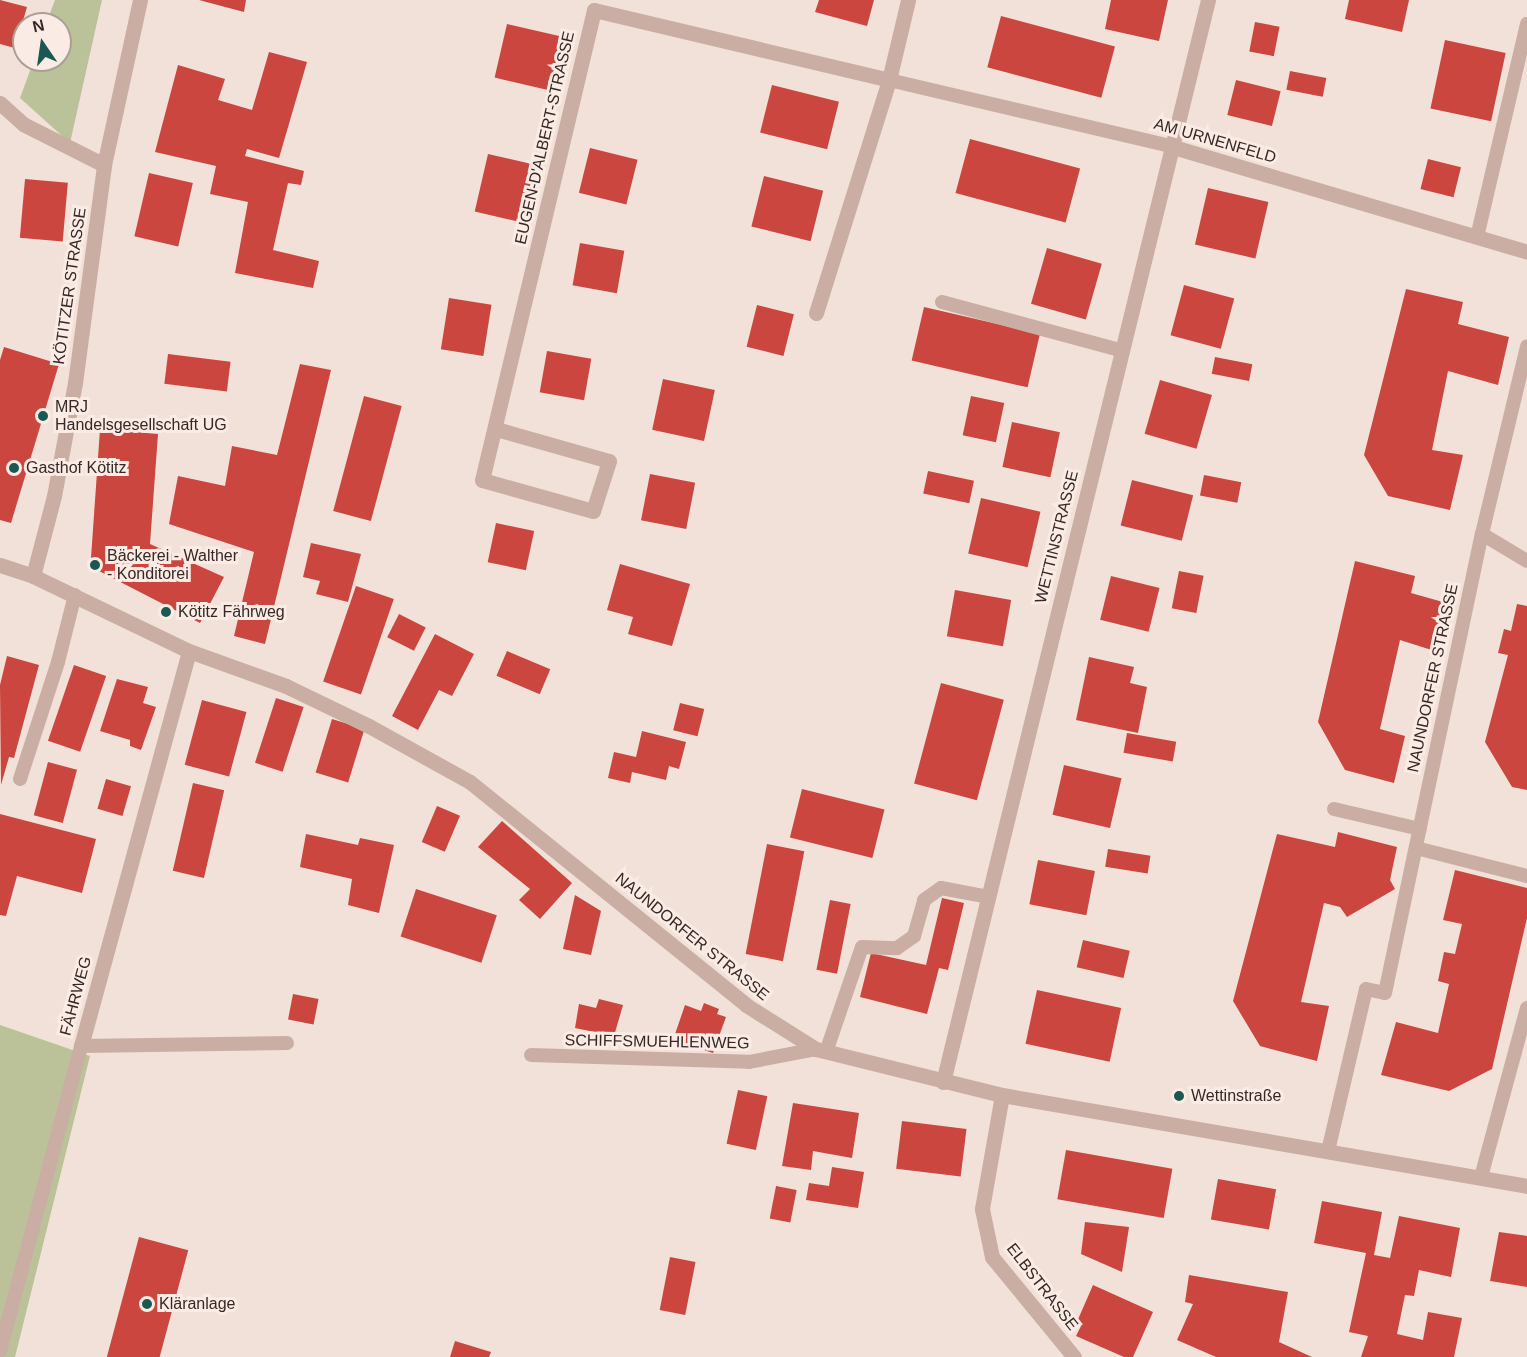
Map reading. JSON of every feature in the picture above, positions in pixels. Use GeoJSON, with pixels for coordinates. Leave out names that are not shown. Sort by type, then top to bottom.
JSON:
{"type":"FeatureCollection","features":[{"type":"Feature","properties":{"kind":"street","name":"KÖTITZER STRASSE"},"geometry":{"type":"LineString","coordinates":[[33,576],[54,496],[75,384],[104,165],[140,0]]}},
{"type":"Feature","properties":{"kind":"street"},"geometry":{"type":"LineString","coordinates":[[816,313],[889,80],[908,0]]}},
{"type":"Feature","properties":{"kind":"street","name":"WETTINSTRASSE"},"geometry":{"type":"LineString","coordinates":[[943,1082],[1120,350],[1208,0]]}},
{"type":"Feature","properties":{"kind":"street","name":"EUGEN-D'ALBERT-STRASSE"},"geometry":{"type":"LineString","coordinates":[[496,429],[609,461],[593,511],[482,480],[594,10],[889,80]]}},
{"type":"Feature","properties":{"kind":"street"},"geometry":{"type":"LineString","coordinates":[[0,103],[23,124],[104,165]]}},
{"type":"Feature","properties":{"kind":"street","name":"AM URNENFELD"},"geometry":{"type":"LineString","coordinates":[[1170,146],[1527,252]]}},
{"type":"Feature","properties":{"kind":"street","name":"NAUNDORFER STRASSE"},"geometry":{"type":"LineString","coordinates":[[0,565],[33,576],[75,595],[189,651],[286,686],[470,782],[746,1005],[821,1050],[1002,1095],[1527,1186]]}},
{"type":"Feature","properties":{"kind":"street","name":"FÄHRWEG"},"geometry":{"type":"LineString","coordinates":[[81,1046],[189,651]]}},
{"type":"Feature","properties":{"kind":"street","name":"ELBSTRASSE"},"geometry":{"type":"LineString","coordinates":[[1002,1095],[982,1209],[992,1257],[1074,1357]]}},
{"type":"Feature","properties":{"kind":"lane"},"geometry":{"type":"LineString","coordinates":[[1477,237],[1527,24]]}},
{"type":"Feature","properties":{"kind":"lane","name":"AM URNENFELD"},"geometry":{"type":"LineString","coordinates":[[889,80],[1170,146]]}},
{"type":"Feature","properties":{"kind":"lane"},"geometry":{"type":"LineString","coordinates":[[942,302],[1120,350]]}},
{"type":"Feature","properties":{"kind":"lane","name":"NAUNDORFER STRASSE"},"geometry":{"type":"LineString","coordinates":[[1328,1151],[1366,989],[1385,993],[1482,534],[1527,346]]}},
{"type":"Feature","properties":{"kind":"lane"},"geometry":{"type":"LineString","coordinates":[[1482,534],[1527,561]]}},
{"type":"Feature","properties":{"kind":"lane"},"geometry":{"type":"LineString","coordinates":[[20,780],[58,662],[75,595]]}},
{"type":"Feature","properties":{"kind":"lane"},"geometry":{"type":"LineString","coordinates":[[1334,809],[1420,830]]}},
{"type":"Feature","properties":{"kind":"lane"},"geometry":{"type":"LineString","coordinates":[[1416,848],[1527,876]]}},
{"type":"Feature","properties":{"kind":"lane"},"geometry":{"type":"LineString","coordinates":[[821,1050],[862,946],[897,948],[914,936],[924,900],[941,888],[988,897]]}},
{"type":"Feature","properties":{"kind":"lane"},"geometry":{"type":"LineString","coordinates":[[1481,1178],[1527,1008]]}},
{"type":"Feature","properties":{"kind":"lane"},"geometry":{"type":"LineString","coordinates":[[81,1046],[287,1042]]}},
{"type":"Feature","properties":{"kind":"lane","name":"FÄHRWEG"},"geometry":{"type":"LineString","coordinates":[[0,1351],[81,1046]]}},
{"type":"Feature","properties":{"kind":"lane","name":"SCHIFFSMUEHLENWEG"},"geometry":{"type":"LineString","coordinates":[[531,1055],[749,1062],[821,1050]]}},
{"type":"Feature","properties":{"kind":"green space"},"geometry":{"type":"Polygon","coordinates":[[[55,0],[102,0],[70,143],[20,98],[30,72],[72,72],[72,12],[50,12],[55,0]]]}},
{"type":"Feature","properties":{"kind":"green space"},"geometry":{"type":"Polygon","coordinates":[[[0,1025],[90,1056],[15,1357],[0,1357],[0,1025]]]}},
{"type":"Feature","properties":{"kind":"building"},"geometry":{"type":"Polygon","coordinates":[[[0,0],[27,7],[26,12],[12,12],[12,47],[0,44],[0,0]]]}},
{"type":"Feature","properties":{"kind":"building"},"geometry":{"type":"Polygon","coordinates":[[[199,0],[246,0],[244,12],[199,0]]]}},
{"type":"Feature","properties":{"kind":"building"},"geometry":{"type":"Polygon","coordinates":[[[819,0],[874,0],[867,26],[815,12],[819,0]]]}},
{"type":"Feature","properties":{"kind":"building"},"geometry":{"type":"Polygon","coordinates":[[[1111,0],[1168,0],[1159,41],[1105,29],[1111,0]]]}},
{"type":"Feature","properties":{"kind":"building"},"geometry":{"type":"Polygon","coordinates":[[[1349,0],[1409,0],[1402,32],[1345,19],[1349,0]]]}},
{"type":"Feature","properties":{"kind":"building"},"geometry":{"type":"Polygon","coordinates":[[[1001,16],[1115,47],[1101,98],[987,67],[1001,16]]]}},
{"type":"Feature","properties":{"kind":"building"},"geometry":{"type":"Polygon","coordinates":[[[1255,22],[1280,27],[1274,56],[1249,51],[1255,22]]]}},
{"type":"Feature","properties":{"kind":"building"},"geometry":{"type":"Polygon","coordinates":[[[507,24],[563,37],[550,90],[495,78],[507,24]]]}},
{"type":"Feature","properties":{"kind":"building"},"geometry":{"type":"Polygon","coordinates":[[[1445,40],[1506,53],[1491,121],[1430,108],[1445,40]]]}},
{"type":"Feature","properties":{"kind":"building"},"geometry":{"type":"Polygon","coordinates":[[[269,52],[307,62],[279,158],[247,149],[245,156],[304,171],[301,185],[288,183],[273,250],[319,261],[313,288],[235,273],[248,202],[210,194],[216,166],[155,152],[178,65],[225,79],[218,100],[252,110],[269,52]]]}},
{"type":"Feature","properties":{"kind":"building"},"geometry":{"type":"Polygon","coordinates":[[[1290,71],[1326,78],[1323,97],[1286,90],[1290,71]]]}},
{"type":"Feature","properties":{"kind":"building"},"geometry":{"type":"Polygon","coordinates":[[[1236,80],[1281,91],[1272,126],[1227,115],[1236,80]]]}},
{"type":"Feature","properties":{"kind":"building"},"geometry":{"type":"Polygon","coordinates":[[[772,85],[839,102],[827,149],[760,133],[772,85]]]}},
{"type":"Feature","properties":{"kind":"building"},"geometry":{"type":"Polygon","coordinates":[[[970,139],[1080,169],[1066,223],[956,193],[970,139]]]}},
{"type":"Feature","properties":{"kind":"building"},"geometry":{"type":"Polygon","coordinates":[[[590,148],[638,160],[626,204],[579,193],[590,148]]]}},
{"type":"Feature","properties":{"kind":"building"},"geometry":{"type":"Polygon","coordinates":[[[488,154],[535,165],[521,222],[475,211],[488,154]]]}},
{"type":"Feature","properties":{"kind":"building"},"geometry":{"type":"Polygon","coordinates":[[[1428,159],[1461,167],[1453,197],[1421,189],[1428,159]]]}},
{"type":"Feature","properties":{"kind":"building"},"geometry":{"type":"Polygon","coordinates":[[[149,173],[193,183],[178,246],[134,236],[149,173]]]}},
{"type":"Feature","properties":{"kind":"building"},"geometry":{"type":"Polygon","coordinates":[[[764,176],[823,191],[811,241],[751,226],[764,176]]]}},
{"type":"Feature","properties":{"kind":"building"},"geometry":{"type":"Polygon","coordinates":[[[25,179],[68,183],[63,242],[20,238],[25,179]]]}},
{"type":"Feature","properties":{"kind":"building"},"geometry":{"type":"Polygon","coordinates":[[[1208,188],[1268,202],[1255,258],[1195,245],[1208,188]]]}},
{"type":"Feature","properties":{"kind":"building"},"geometry":{"type":"Polygon","coordinates":[[[580,243],[624,251],[617,293],[573,285],[580,243]]]}},
{"type":"Feature","properties":{"kind":"building"},"geometry":{"type":"Polygon","coordinates":[[[1047,248],[1102,264],[1086,319],[1031,304],[1047,248]]]}},
{"type":"Feature","properties":{"kind":"building"},"geometry":{"type":"Polygon","coordinates":[[[1184,285],[1234,298],[1221,349],[1171,335],[1184,285]]]}},
{"type":"Feature","properties":{"kind":"building"},"geometry":{"type":"Polygon","coordinates":[[[1406,289],[1463,302],[1458,324],[1509,337],[1498,385],[1448,371],[1432,450],[1463,455],[1450,510],[1388,496],[1364,455],[1406,289]]]}},
{"type":"Feature","properties":{"kind":"building"},"geometry":{"type":"Polygon","coordinates":[[[449,298],[491,305],[483,356],[441,349],[449,298]]]}},
{"type":"Feature","properties":{"kind":"building"},"geometry":{"type":"Polygon","coordinates":[[[757,305],[794,314],[783,356],[747,347],[757,305]]]}},
{"type":"Feature","properties":{"kind":"building"},"geometry":{"type":"Polygon","coordinates":[[[924,307],[1040,334],[1028,387],[912,361],[924,307]]]}},
{"type":"Feature","properties":{"kind":"building","name":"Gasthof Kötitz"},"geometry":{"type":"Polygon","coordinates":[[[4,347],[59,364],[11,523],[0,520],[0,360],[4,347]]]}},
{"type":"Feature","properties":{"kind":"building"},"geometry":{"type":"Polygon","coordinates":[[[547,351],[591,359],[584,400],[540,392],[547,351]]]}},
{"type":"Feature","properties":{"kind":"building"},"geometry":{"type":"Polygon","coordinates":[[[168,354],[231,362],[227,391],[164,384],[168,354]]]}},
{"type":"Feature","properties":{"kind":"building"},"geometry":{"type":"Polygon","coordinates":[[[1215,357],[1252,364],[1249,381],[1212,374],[1215,357]]]}},
{"type":"Feature","properties":{"kind":"building"},"geometry":{"type":"Polygon","coordinates":[[[300,364],[331,370],[265,644],[234,636],[254,552],[169,524],[178,476],[225,486],[232,446],[277,455],[300,364]]]}},
{"type":"Feature","properties":{"kind":"building"},"geometry":{"type":"Polygon","coordinates":[[[663,379],[715,390],[704,441],[652,430],[663,379]]]}},
{"type":"Feature","properties":{"kind":"building"},"geometry":{"type":"Polygon","coordinates":[[[1160,380],[1212,395],[1196,449],[1145,434],[1160,380]]]}},
{"type":"Feature","properties":{"kind":"building"},"geometry":{"type":"Polygon","coordinates":[[[364,396],[402,406],[371,521],[333,511],[364,396]]]}},
{"type":"Feature","properties":{"kind":"building"},"geometry":{"type":"Polygon","coordinates":[[[971,396],[1004,403],[996,442],[963,435],[971,396]]]}},
{"type":"Feature","properties":{"kind":"building"},"geometry":{"type":"Polygon","coordinates":[[[1012,422],[1060,432],[1050,477],[1002,467],[1012,422]]]}},
{"type":"Feature","properties":{"kind":"building"},"geometry":{"type":"Polygon","coordinates":[[[100,429],[158,434],[150,544],[224,577],[200,623],[99,571],[91,558],[100,429]]]}},
{"type":"Feature","properties":{"kind":"building"},"geometry":{"type":"Polygon","coordinates":[[[928,471],[974,481],[969,503],[923,493],[928,471]]]}},
{"type":"Feature","properties":{"kind":"building"},"geometry":{"type":"Polygon","coordinates":[[[650,474],[695,483],[686,529],[641,520],[650,474]]]}},
{"type":"Feature","properties":{"kind":"building"},"geometry":{"type":"Polygon","coordinates":[[[1204,475],[1241,482],[1237,503],[1200,496],[1204,475]]]}},
{"type":"Feature","properties":{"kind":"building"},"geometry":{"type":"Polygon","coordinates":[[[1132,480],[1193,495],[1182,541],[1121,526],[1132,480]]]}},
{"type":"Feature","properties":{"kind":"building"},"geometry":{"type":"Polygon","coordinates":[[[981,498],[1040,512],[1028,567],[968,554],[981,498]]]}},
{"type":"Feature","properties":{"kind":"building"},"geometry":{"type":"Polygon","coordinates":[[[496,523],[534,531],[526,570],[488,562],[496,523]]]}},
{"type":"Feature","properties":{"kind":"building"},"geometry":{"type":"Polygon","coordinates":[[[311,543],[361,554],[348,602],[316,594],[320,581],[303,577],[311,543]]]}},
{"type":"Feature","properties":{"kind":"building"},"geometry":{"type":"Polygon","coordinates":[[[1355,561],[1415,576],[1411,593],[1450,604],[1438,652],[1400,640],[1380,729],[1405,736],[1394,783],[1345,770],[1318,722],[1355,561]]]}},
{"type":"Feature","properties":{"kind":"building"},"geometry":{"type":"Polygon","coordinates":[[[620,564],[690,584],[672,646],[628,634],[633,617],[607,610],[620,564]]]}},
{"type":"Feature","properties":{"kind":"building"},"geometry":{"type":"Polygon","coordinates":[[[1179,571],[1204,576],[1196,613],[1172,608],[1179,571]]]}},
{"type":"Feature","properties":{"kind":"building"},"geometry":{"type":"Polygon","coordinates":[[[1111,576],[1160,588],[1149,632],[1100,620],[1111,576]]]}},
{"type":"Feature","properties":{"kind":"building"},"geometry":{"type":"Polygon","coordinates":[[[356,586],[394,599],[361,695],[323,681],[356,586]]]}},
{"type":"Feature","properties":{"kind":"building"},"geometry":{"type":"Polygon","coordinates":[[[955,590],[1011,600],[1003,646],[947,636],[955,590]]]}},
{"type":"Feature","properties":{"kind":"building"},"geometry":{"type":"Polygon","coordinates":[[[1517,604],[1527,606],[1527,790],[1512,787],[1485,742],[1508,655],[1498,653],[1504,629],[1511,631],[1517,604]]]}},
{"type":"Feature","properties":{"kind":"building"},"geometry":{"type":"Polygon","coordinates":[[[399,614],[426,628],[414,651],[387,637],[399,614]]]}},
{"type":"Feature","properties":{"kind":"building"},"geometry":{"type":"Polygon","coordinates":[[[435,634],[474,654],[452,696],[439,690],[418,730],[392,716],[435,634]]]}},
{"type":"Feature","properties":{"kind":"building"},"geometry":{"type":"Polygon","coordinates":[[[507,651],[550,669],[540,694],[496,676],[507,651]]]}},
{"type":"Feature","properties":{"kind":"building"},"geometry":{"type":"Polygon","coordinates":[[[7,656],[39,665],[14,758],[9,757],[1,785],[0,685],[7,656]]]}},
{"type":"Feature","properties":{"kind":"building"},"geometry":{"type":"Polygon","coordinates":[[[1089,657],[1134,667],[1130,683],[1147,687],[1138,733],[1076,720],[1089,657]]]}},
{"type":"Feature","properties":{"kind":"building"},"geometry":{"type":"Polygon","coordinates":[[[74,665],[106,676],[80,752],[48,741],[74,665]]]}},
{"type":"Feature","properties":{"kind":"building"},"geometry":{"type":"Polygon","coordinates":[[[117,679],[148,687],[143,703],[156,707],[141,750],[130,746],[130,740],[100,731],[117,679]]]}},
{"type":"Feature","properties":{"kind":"building"},"geometry":{"type":"Polygon","coordinates":[[[941,683],[1004,700],[977,800],[914,783],[941,683]]]}},
{"type":"Feature","properties":{"kind":"building"},"geometry":{"type":"Polygon","coordinates":[[[276,698],[304,707],[283,772],[255,763],[276,698]]]}},
{"type":"Feature","properties":{"kind":"building"},"geometry":{"type":"Polygon","coordinates":[[[202,700],[246,712],[229,777],[185,765],[202,700]]]}},
{"type":"Feature","properties":{"kind":"building"},"geometry":{"type":"Polygon","coordinates":[[[680,703],[704,709],[697,736],[673,730],[680,703]]]}},
{"type":"Feature","properties":{"kind":"building"},"geometry":{"type":"Polygon","coordinates":[[[332,719],[365,729],[348,782],[316,773],[332,719]]]}},
{"type":"Feature","properties":{"kind":"building"},"geometry":{"type":"Polygon","coordinates":[[[642,731],[686,742],[679,769],[669,766],[666,780],[632,772],[630,783],[608,778],[614,752],[636,757],[642,731]]]}},
{"type":"Feature","properties":{"kind":"building"},"geometry":{"type":"Polygon","coordinates":[[[1127,733],[1176,742],[1173,761],[1124,753],[1127,733]]]}},
{"type":"Feature","properties":{"kind":"building"},"geometry":{"type":"Polygon","coordinates":[[[48,762],[77,770],[63,823],[34,815],[48,762]]]}},
{"type":"Feature","properties":{"kind":"building"},"geometry":{"type":"Polygon","coordinates":[[[1064,765],[1121,778],[1110,828],[1053,815],[1064,765]]]}},
{"type":"Feature","properties":{"kind":"building"},"geometry":{"type":"Polygon","coordinates":[[[106,779],[131,786],[122,816],[97,809],[106,779]]]}},
{"type":"Feature","properties":{"kind":"building"},"geometry":{"type":"Polygon","coordinates":[[[193,783],[224,790],[204,878],[173,871],[193,783]]]}},
{"type":"Feature","properties":{"kind":"building"},"geometry":{"type":"Polygon","coordinates":[[[802,789],[884,810],[872,858],[790,838],[802,789]]]}},
{"type":"Feature","properties":{"kind":"building"},"geometry":{"type":"Polygon","coordinates":[[[437,806],[460,816],[445,852],[422,842],[437,806]]]}},
{"type":"Feature","properties":{"kind":"building"},"geometry":{"type":"Polygon","coordinates":[[[0,814],[96,839],[82,893],[17,876],[6,916],[0,915],[0,814]]]}},
{"type":"Feature","properties":{"kind":"building"},"geometry":{"type":"Polygon","coordinates":[[[502,821],[572,883],[540,919],[519,900],[530,889],[478,847],[502,821]]]}},
{"type":"Feature","properties":{"kind":"building"},"geometry":{"type":"Polygon","coordinates":[[[1338,832],[1397,847],[1390,880],[1395,889],[1347,917],[1340,907],[1324,903],[1301,1002],[1329,1006],[1317,1061],[1260,1046],[1233,1001],[1277,834],[1335,847],[1338,832]]]}},
{"type":"Feature","properties":{"kind":"building"},"geometry":{"type":"Polygon","coordinates":[[[306,834],[358,845],[360,838],[394,845],[379,913],[348,905],[352,879],[300,867],[306,834]]]}},
{"type":"Feature","properties":{"kind":"building"},"geometry":{"type":"Polygon","coordinates":[[[767,844],[804,851],[783,961],[746,954],[767,844]]]}},
{"type":"Feature","properties":{"kind":"building"},"geometry":{"type":"Polygon","coordinates":[[[1108,849],[1150,856],[1148,874],[1105,867],[1108,849]]]}},
{"type":"Feature","properties":{"kind":"building"},"geometry":{"type":"Polygon","coordinates":[[[1038,860],[1095,871],[1086,915],[1029,904],[1038,860]]]}},
{"type":"Feature","properties":{"kind":"building"},"geometry":{"type":"Polygon","coordinates":[[[1455,870],[1527,888],[1527,918],[1492,1069],[1449,1091],[1381,1075],[1396,1022],[1438,1033],[1449,984],[1438,981],[1444,952],[1455,954],[1462,924],[1443,920],[1455,870]]]}},
{"type":"Feature","properties":{"kind":"building"},"geometry":{"type":"Polygon","coordinates":[[[416,889],[497,915],[481,963],[401,937],[416,889]]]}},
{"type":"Feature","properties":{"kind":"building"},"geometry":{"type":"Polygon","coordinates":[[[575,895],[601,911],[591,955],[563,949],[575,895]]]}},
{"type":"Feature","properties":{"kind":"building"},"geometry":{"type":"Polygon","coordinates":[[[942,898],[964,903],[948,970],[939,968],[927,1014],[860,997],[871,953],[926,965],[942,898]]]}},
{"type":"Feature","properties":{"kind":"building"},"geometry":{"type":"Polygon","coordinates":[[[830,900],[851,904],[837,974],[816,970],[830,900]]]}},
{"type":"Feature","properties":{"kind":"building"},"geometry":{"type":"Polygon","coordinates":[[[1083,940],[1130,951],[1123,978],[1077,967],[1083,940]]]}},
{"type":"Feature","properties":{"kind":"building"},"geometry":{"type":"Polygon","coordinates":[[[1037,990],[1121,1008],[1110,1062],[1026,1044],[1037,990]]]}},
{"type":"Feature","properties":{"kind":"building"},"geometry":{"type":"Polygon","coordinates":[[[293,994],[319,999],[314,1024],[288,1020],[293,994]]]}},
{"type":"Feature","properties":{"kind":"building"},"geometry":{"type":"Polygon","coordinates":[[[599,999],[623,1005],[614,1036],[575,1028],[579,1004],[596,1008],[599,999]]]}},
{"type":"Feature","properties":{"kind":"building"},"geometry":{"type":"Polygon","coordinates":[[[704,1003],[719,1009],[717,1014],[726,1017],[713,1053],[673,1040],[685,1005],[701,1011],[704,1003]]]}},
{"type":"Feature","properties":{"kind":"building"},"geometry":{"type":"Polygon","coordinates":[[[738,1090],[767,1096],[756,1150],[727,1144],[738,1090]]]}},
{"type":"Feature","properties":{"kind":"building"},"geometry":{"type":"Polygon","coordinates":[[[793,1103],[859,1113],[852,1158],[813,1151],[811,1170],[782,1166],[793,1103]]]}},
{"type":"Feature","properties":{"kind":"building"},"geometry":{"type":"Polygon","coordinates":[[[902,1121],[967,1129],[961,1177],[896,1169],[902,1121]]]}},
{"type":"Feature","properties":{"kind":"building"},"geometry":{"type":"Polygon","coordinates":[[[1066,1150],[1172,1169],[1164,1218],[1057,1199],[1066,1150]]]}},
{"type":"Feature","properties":{"kind":"building"},"geometry":{"type":"Polygon","coordinates":[[[832,1167],[864,1172],[858,1208],[806,1200],[809,1183],[829,1186],[832,1167]]]}},
{"type":"Feature","properties":{"kind":"building"},"geometry":{"type":"Polygon","coordinates":[[[1218,1179],[1276,1189],[1269,1230],[1211,1219],[1218,1179]]]}},
{"type":"Feature","properties":{"kind":"building"},"geometry":{"type":"Polygon","coordinates":[[[776,1186],[797,1190],[790,1222],[770,1218],[776,1186]]]}},
{"type":"Feature","properties":{"kind":"building"},"geometry":{"type":"Polygon","coordinates":[[[1322,1201],[1382,1212],[1374,1255],[1390,1258],[1399,1216],[1460,1228],[1451,1277],[1419,1270],[1414,1296],[1405,1295],[1397,1334],[1423,1340],[1428,1312],[1462,1318],[1454,1357],[1361,1357],[1368,1336],[1349,1332],[1366,1253],[1314,1243],[1322,1201]]]}},
{"type":"Feature","properties":{"kind":"building"},"geometry":{"type":"Polygon","coordinates":[[[1085,1222],[1129,1227],[1122,1272],[1081,1254],[1085,1222]]]}},
{"type":"Feature","properties":{"kind":"building"},"geometry":{"type":"Polygon","coordinates":[[[1499,1232],[1527,1236],[1527,1287],[1490,1281],[1499,1232]]]}},
{"type":"Feature","properties":{"kind":"building","name":"Kläranlage"},"geometry":{"type":"Polygon","coordinates":[[[139,1237],[188,1250],[160,1357],[107,1357],[139,1237]]]}},
{"type":"Feature","properties":{"kind":"building"},"geometry":{"type":"Polygon","coordinates":[[[670,1257],[696,1262],[685,1315],[660,1310],[670,1257]]]}},
{"type":"Feature","properties":{"kind":"building"},"geometry":{"type":"Polygon","coordinates":[[[1189,1275],[1288,1292],[1279,1342],[1312,1357],[1216,1357],[1177,1340],[1193,1304],[1185,1302],[1189,1275]]]}},
{"type":"Feature","properties":{"kind":"building"},"geometry":{"type":"Polygon","coordinates":[[[1093,1285],[1153,1312],[1133,1357],[1124,1357],[1076,1336],[1081,1326],[1076,1324],[1093,1285]]]}},
{"type":"Feature","properties":{"kind":"building"},"geometry":{"type":"Polygon","coordinates":[[[455,1341],[491,1352],[489,1357],[450,1357],[455,1341]]]}},
{"type":"Feature","properties":{"kind":"place","name":"MRJ Handelsgesellschaft UG"},"geometry":{"type":"Point","coordinates":[43,416]}},
{"type":"Feature","properties":{"kind":"place","name":"Gasthof Kötitz"},"geometry":{"type":"Point","coordinates":[14,468]}},
{"type":"Feature","properties":{"kind":"place","name":"Bäckerei - Walther - Konditorei"},"geometry":{"type":"Point","coordinates":[95,565]}},
{"type":"Feature","properties":{"kind":"place","name":"Kötitz Fährweg"},"geometry":{"type":"Point","coordinates":[166,612]}},
{"type":"Feature","properties":{"kind":"place","name":"Wettinstraße"},"geometry":{"type":"Point","coordinates":[1179,1096]}},
{"type":"Feature","properties":{"kind":"place","name":"Kläranlage"},"geometry":{"type":"Point","coordinates":[147,1304]}}]}
